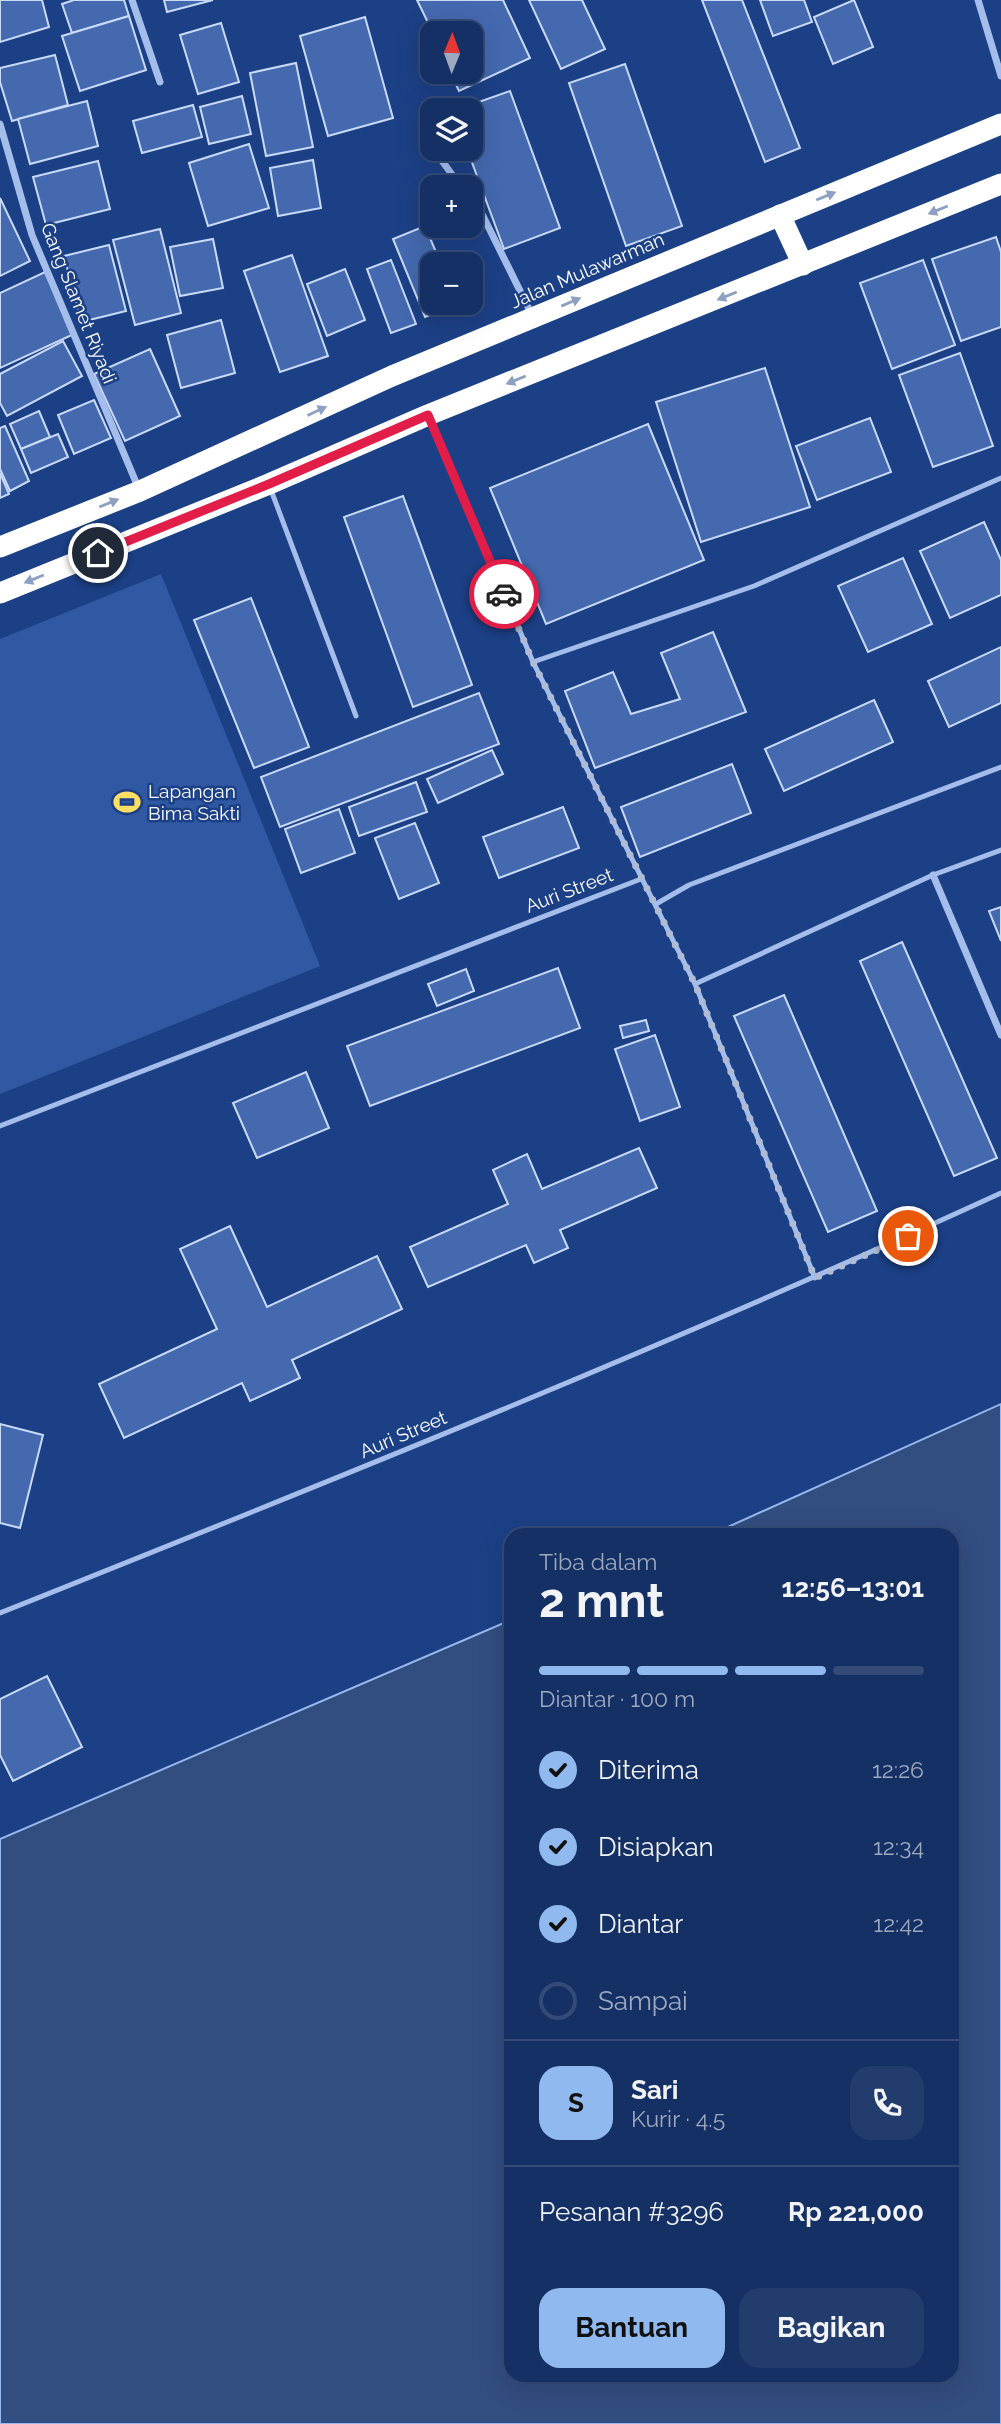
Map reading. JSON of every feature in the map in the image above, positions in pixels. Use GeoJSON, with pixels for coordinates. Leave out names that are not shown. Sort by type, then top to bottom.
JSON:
{"type":"FeatureCollection","features":[{"type":"Feature","properties":{"kind":"highway","name":"Jalan Mulawarman"},"geometry":{"type":"LineString","coordinates":[[0,547],[140,491],[392,376],[1001,124]]}},
{"type":"Feature","properties":{"kind":"highway"},"geometry":{"type":"LineString","coordinates":[[0,593],[269,484],[428,415],[1001,184]]}},
{"type":"Feature","properties":{"kind":"highway"},"geometry":{"type":"LineString","coordinates":[[780,215],[803,265]]}},
{"type":"Feature","properties":{"kind":"street"},"geometry":{"type":"LineString","coordinates":[[132,0],[160,82]]}},
{"type":"Feature","properties":{"kind":"street"},"geometry":{"type":"LineString","coordinates":[[978,0],[1001,76]]}},
{"type":"Feature","properties":{"kind":"street","name":"Gang Slamet Riyadi"},"geometry":{"type":"LineString","coordinates":[[0,124],[32,235],[140,491]]}},
{"type":"Feature","properties":{"kind":"street"},"geometry":{"type":"LineString","coordinates":[[483,218],[533,317]]}},
{"type":"Feature","properties":{"kind":"street"},"geometry":{"type":"LineString","coordinates":[[933,875],[1001,1035]]}},
{"type":"Feature","properties":{"kind":"lane","name":"Auri Street"},"geometry":{"type":"LineString","coordinates":[[428,415],[533,662],[695,984],[815,1278]]}},
{"type":"Feature","properties":{"kind":"lane"},"geometry":{"type":"LineString","coordinates":[[533,662],[754,586],[1001,478]]}},
{"type":"Feature","properties":{"kind":"lane"},"geometry":{"type":"LineString","coordinates":[[269,484],[356,716]]}},
{"type":"Feature","properties":{"kind":"lane"},"geometry":{"type":"LineString","coordinates":[[656,904],[689,885],[1001,767]]}},
{"type":"Feature","properties":{"kind":"lane"},"geometry":{"type":"LineString","coordinates":[[695,984],[933,875],[1001,850]]}},
{"type":"Feature","properties":{"kind":"lane","name":"Auri Street"},"geometry":{"type":"LineString","coordinates":[[0,1126],[641,879]]}},
{"type":"Feature","properties":{"kind":"lane","name":"Auri Street"},"geometry":{"type":"LineString","coordinates":[[0,1613],[361,1469],[815,1278],[1001,1193]]}},
{"type":"Feature","properties":{"kind":"shaded area","name":"Lapangan Bima Sakti"},"geometry":{"type":"Polygon","coordinates":[[[161,574],[320,966],[0,1094],[0,639],[161,574]]]}},
{"type":"Feature","properties":{"kind":"shaded area"},"geometry":{"type":"Polygon","coordinates":[[[1001,1404],[1001,2424],[0,2424],[0,1839],[504,1623],[504,2382],[959,2382],[959,1528],[726,1528],[1001,1404]]]}},
{"type":"Feature","properties":{"kind":"building"},"geometry":{"type":"Polygon","coordinates":[[[0,0],[42,0],[49,27],[0,42],[0,0]]]}},
{"type":"Feature","properties":{"kind":"building"},"geometry":{"type":"Polygon","coordinates":[[[74,0],[124,0],[129,16],[72,33],[62,4],[74,0]]]}},
{"type":"Feature","properties":{"kind":"building"},"geometry":{"type":"Polygon","coordinates":[[[164,0],[213,0],[167,12],[164,0]]]}},
{"type":"Feature","properties":{"kind":"building"},"geometry":{"type":"Polygon","coordinates":[[[417,0],[503,0],[530,58],[483,80],[483,21],[427,21],[417,0]]]}},
{"type":"Feature","properties":{"kind":"building"},"geometry":{"type":"Polygon","coordinates":[[[529,0],[582,0],[605,49],[561,69],[529,0]]]}},
{"type":"Feature","properties":{"kind":"building"},"geometry":{"type":"Polygon","coordinates":[[[702,0],[742,0],[800,148],[765,162],[702,0]]]}},
{"type":"Feature","properties":{"kind":"building"},"geometry":{"type":"Polygon","coordinates":[[[760,0],[804,0],[812,22],[773,36],[760,0]]]}},
{"type":"Feature","properties":{"kind":"building"},"geometry":{"type":"Polygon","coordinates":[[[854,0],[873,47],[833,64],[814,17],[854,0]]]}},
{"type":"Feature","properties":{"kind":"building"},"geometry":{"type":"Polygon","coordinates":[[[129,16],[146,70],[80,91],[62,36],[129,16]]]}},
{"type":"Feature","properties":{"kind":"building"},"geometry":{"type":"Polygon","coordinates":[[[365,17],[393,118],[328,136],[300,36],[365,17]]]}},
{"type":"Feature","properties":{"kind":"building"},"geometry":{"type":"Polygon","coordinates":[[[221,23],[239,82],[198,94],[180,35],[221,23]]]}},
{"type":"Feature","properties":{"kind":"building"},"geometry":{"type":"Polygon","coordinates":[[[55,55],[68,105],[12,121],[0,82],[0,68],[55,55]]]}},
{"type":"Feature","properties":{"kind":"building"},"geometry":{"type":"Polygon","coordinates":[[[296,63],[313,147],[266,156],[250,73],[296,63]]]}},
{"type":"Feature","properties":{"kind":"building"},"geometry":{"type":"Polygon","coordinates":[[[625,64],[682,226],[626,246],[569,83],[625,64]]]}},
{"type":"Feature","properties":{"kind":"building"},"geometry":{"type":"Polygon","coordinates":[[[456,84],[474,84],[459,91],[456,84]]]}},
{"type":"Feature","properties":{"kind":"building"},"geometry":{"type":"Polygon","coordinates":[[[510,91],[560,228],[504,249],[483,192],[483,175],[477,175],[471,161],[483,161],[483,100],[510,91]]]}},
{"type":"Feature","properties":{"kind":"building"},"geometry":{"type":"Polygon","coordinates":[[[242,96],[251,134],[209,144],[200,107],[242,96]]]}},
{"type":"Feature","properties":{"kind":"building"},"geometry":{"type":"Polygon","coordinates":[[[87,101],[98,146],[30,164],[18,119],[87,101]]]}},
{"type":"Feature","properties":{"kind":"building"},"geometry":{"type":"Polygon","coordinates":[[[193,105],[202,137],[142,153],[133,121],[193,105]]]}},
{"type":"Feature","properties":{"kind":"building"},"geometry":{"type":"Polygon","coordinates":[[[249,144],[269,208],[208,226],[189,163],[249,144]]]}},
{"type":"Feature","properties":{"kind":"building"},"geometry":{"type":"Polygon","coordinates":[[[313,160],[321,208],[278,216],[270,168],[313,160]]]}},
{"type":"Feature","properties":{"kind":"building"},"geometry":{"type":"Polygon","coordinates":[[[98,161],[110,209],[46,225],[33,177],[98,161]]]}},
{"type":"Feature","properties":{"kind":"building"},"geometry":{"type":"Polygon","coordinates":[[[0,198],[30,261],[0,276],[0,198]]]}},
{"type":"Feature","properties":{"kind":"building"},"geometry":{"type":"Polygon","coordinates":[[[420,228],[420,238],[430,238],[436,252],[420,252],[420,305],[393,239],[420,228]]]}},
{"type":"Feature","properties":{"kind":"building"},"geometry":{"type":"Polygon","coordinates":[[[160,229],[181,313],[135,325],[113,240],[160,229]]]}},
{"type":"Feature","properties":{"kind":"building"},"geometry":{"type":"Polygon","coordinates":[[[996,237],[1001,252],[1001,327],[961,341],[932,259],[996,237]]]}},
{"type":"Feature","properties":{"kind":"building"},"geometry":{"type":"Polygon","coordinates":[[[213,239],[223,288],[180,296],[170,247],[213,239]]]}},
{"type":"Feature","properties":{"kind":"building"},"geometry":{"type":"Polygon","coordinates":[[[109,245],[126,311],[81,322],[64,256],[109,245]]]}},
{"type":"Feature","properties":{"kind":"building"},"geometry":{"type":"Polygon","coordinates":[[[292,255],[328,356],[280,372],[244,271],[292,255]]]}},
{"type":"Feature","properties":{"kind":"building"},"geometry":{"type":"Polygon","coordinates":[[[391,260],[416,324],[391,333],[367,269],[391,260]]]}},
{"type":"Feature","properties":{"kind":"building"},"geometry":{"type":"Polygon","coordinates":[[[923,260],[955,345],[892,369],[860,283],[923,260]]]}},
{"type":"Feature","properties":{"kind":"building"},"geometry":{"type":"Polygon","coordinates":[[[345,269],[365,320],[327,336],[307,284],[345,269]]]}},
{"type":"Feature","properties":{"kind":"building"},"geometry":{"type":"Polygon","coordinates":[[[45,272],[74,334],[0,368],[0,293],[45,272]]]}},
{"type":"Feature","properties":{"kind":"building"},"geometry":{"type":"Polygon","coordinates":[[[221,320],[235,373],[181,388],[167,335],[221,320]]]}},
{"type":"Feature","properties":{"kind":"building"},"geometry":{"type":"Polygon","coordinates":[[[63,341],[82,376],[7,416],[0,403],[0,374],[63,341]]]}},
{"type":"Feature","properties":{"kind":"building"},"geometry":{"type":"Polygon","coordinates":[[[150,349],[180,416],[125,441],[94,374],[150,349]]]}},
{"type":"Feature","properties":{"kind":"building"},"geometry":{"type":"Polygon","coordinates":[[[960,353],[993,446],[933,467],[899,375],[960,353]]]}},
{"type":"Feature","properties":{"kind":"building"},"geometry":{"type":"Polygon","coordinates":[[[765,368],[810,507],[701,542],[656,402],[765,368]]]}},
{"type":"Feature","properties":{"kind":"building"},"geometry":{"type":"Polygon","coordinates":[[[94,400],[111,438],[74,454],[58,415],[94,400]]]}},
{"type":"Feature","properties":{"kind":"building"},"geometry":{"type":"Polygon","coordinates":[[[39,411],[50,437],[21,449],[10,424],[39,411]]]}},
{"type":"Feature","properties":{"kind":"building"},"geometry":{"type":"Polygon","coordinates":[[[870,418],[891,472],[817,500],[796,446],[870,418]]]}},
{"type":"Feature","properties":{"kind":"building"},"geometry":{"type":"Polygon","coordinates":[[[648,424],[704,560],[546,624],[490,488],[648,424]]]}},
{"type":"Feature","properties":{"kind":"building"},"geometry":{"type":"Polygon","coordinates":[[[5,426],[29,481],[10,491],[0,469],[0,428],[5,426]]]}},
{"type":"Feature","properties":{"kind":"building"},"geometry":{"type":"Polygon","coordinates":[[[58,434],[68,457],[31,473],[21,449],[58,434]]]}},
{"type":"Feature","properties":{"kind":"building"},"geometry":{"type":"Polygon","coordinates":[[[0,473],[9,494],[0,498],[0,473]]]}},
{"type":"Feature","properties":{"kind":"building"},"geometry":{"type":"Polygon","coordinates":[[[403,496],[472,685],[413,707],[344,517],[403,496]]]}},
{"type":"Feature","properties":{"kind":"building"},"geometry":{"type":"Polygon","coordinates":[[[984,522],[1001,560],[1001,595],[950,618],[920,551],[984,522]]]}},
{"type":"Feature","properties":{"kind":"building"},"geometry":{"type":"Polygon","coordinates":[[[903,558],[932,624],[868,652],[838,586],[903,558]]]}},
{"type":"Feature","properties":{"kind":"building"},"geometry":{"type":"Polygon","coordinates":[[[251,598],[309,747],[254,768],[194,620],[251,598]]]}},
{"type":"Feature","properties":{"kind":"building"},"geometry":{"type":"Polygon","coordinates":[[[713,632],[746,712],[595,768],[565,691],[613,672],[631,714],[680,699],[661,653],[713,632]]]}},
{"type":"Feature","properties":{"kind":"building"},"geometry":{"type":"Polygon","coordinates":[[[1001,647],[1001,703],[949,727],[928,681],[1001,647]]]}},
{"type":"Feature","properties":{"kind":"building"},"geometry":{"type":"Polygon","coordinates":[[[479,693],[499,744],[280,827],[261,777],[479,693]]]}},
{"type":"Feature","properties":{"kind":"building"},"geometry":{"type":"Polygon","coordinates":[[[874,700],[893,742],[784,791],[765,749],[874,700]]]}},
{"type":"Feature","properties":{"kind":"building"},"geometry":{"type":"Polygon","coordinates":[[[492,750],[503,774],[438,803],[427,779],[492,750]]]}},
{"type":"Feature","properties":{"kind":"building"},"geometry":{"type":"Polygon","coordinates":[[[732,764],[751,813],[640,857],[621,807],[732,764]]]}},
{"type":"Feature","properties":{"kind":"building"},"geometry":{"type":"Polygon","coordinates":[[[416,782],[427,812],[359,836],[349,807],[416,782]]]}},
{"type":"Feature","properties":{"kind":"building"},"geometry":{"type":"Polygon","coordinates":[[[563,807],[579,848],[499,878],[483,837],[563,807]]]}},
{"type":"Feature","properties":{"kind":"building"},"geometry":{"type":"Polygon","coordinates":[[[339,809],[355,853],[301,873],[285,829],[339,809]]]}},
{"type":"Feature","properties":{"kind":"building"},"geometry":{"type":"Polygon","coordinates":[[[415,823],[439,883],[399,899],[375,838],[415,823]]]}},
{"type":"Feature","properties":{"kind":"building"},"geometry":{"type":"Polygon","coordinates":[[[1001,907],[1001,941],[989,911],[1001,907]]]}},
{"type":"Feature","properties":{"kind":"building"},"geometry":{"type":"Polygon","coordinates":[[[902,942],[997,1158],[954,1176],[860,961],[902,942]]]}},
{"type":"Feature","properties":{"kind":"building"},"geometry":{"type":"Polygon","coordinates":[[[558,968],[580,1028],[370,1106],[347,1046],[558,968]]]}},
{"type":"Feature","properties":{"kind":"building"},"geometry":{"type":"Polygon","coordinates":[[[466,969],[474,991],[437,1006],[428,984],[466,969]]]}},
{"type":"Feature","properties":{"kind":"building"},"geometry":{"type":"Polygon","coordinates":[[[784,995],[877,1211],[828,1232],[734,1016],[784,995]]]}},
{"type":"Feature","properties":{"kind":"building"},"geometry":{"type":"Polygon","coordinates":[[[646,1020],[649,1031],[623,1038],[620,1026],[646,1020]]]}},
{"type":"Feature","properties":{"kind":"building"},"geometry":{"type":"Polygon","coordinates":[[[655,1035],[680,1107],[640,1121],[615,1049],[655,1035]]]}},
{"type":"Feature","properties":{"kind":"building"},"geometry":{"type":"Polygon","coordinates":[[[306,1072],[329,1128],[257,1158],[233,1103],[306,1072]]]}},
{"type":"Feature","properties":{"kind":"building"},"geometry":{"type":"Polygon","coordinates":[[[639,1148],[657,1188],[560,1230],[568,1248],[534,1263],[526,1245],[428,1287],[410,1247],[508,1204],[493,1170],[527,1154],[542,1189],[639,1148]]]}},
{"type":"Feature","properties":{"kind":"building"},"geometry":{"type":"Polygon","coordinates":[[[230,1226],[267,1307],[377,1256],[402,1309],[292,1360],[300,1378],[250,1401],[242,1383],[124,1438],[99,1384],[217,1329],[180,1249],[230,1226]]]}},
{"type":"Feature","properties":{"kind":"building"},"geometry":{"type":"Polygon","coordinates":[[[0,1424],[43,1435],[20,1528],[0,1523],[0,1424]]]}},
{"type":"Feature","properties":{"kind":"building"},"geometry":{"type":"Polygon","coordinates":[[[47,1676],[82,1747],[13,1781],[0,1755],[0,1699],[47,1676]]]}},
{"type":"Feature","properties":{"kind":"way so far"},"geometry":{"type":"LineString","coordinates":[[504,594],[533,662],[695,984],[815,1278],[908,1236]]}},
{"type":"Feature","properties":{"kind":"place","name":"Lapangan Bima Sakti"},"geometry":{"type":"Point","coordinates":[127,802]}},
{"type":"Feature","properties":{"kind":"route"},"geometry":{"type":"LineString","coordinates":[[98,553],[269,484],[428,415],[504,594]]}}]}
